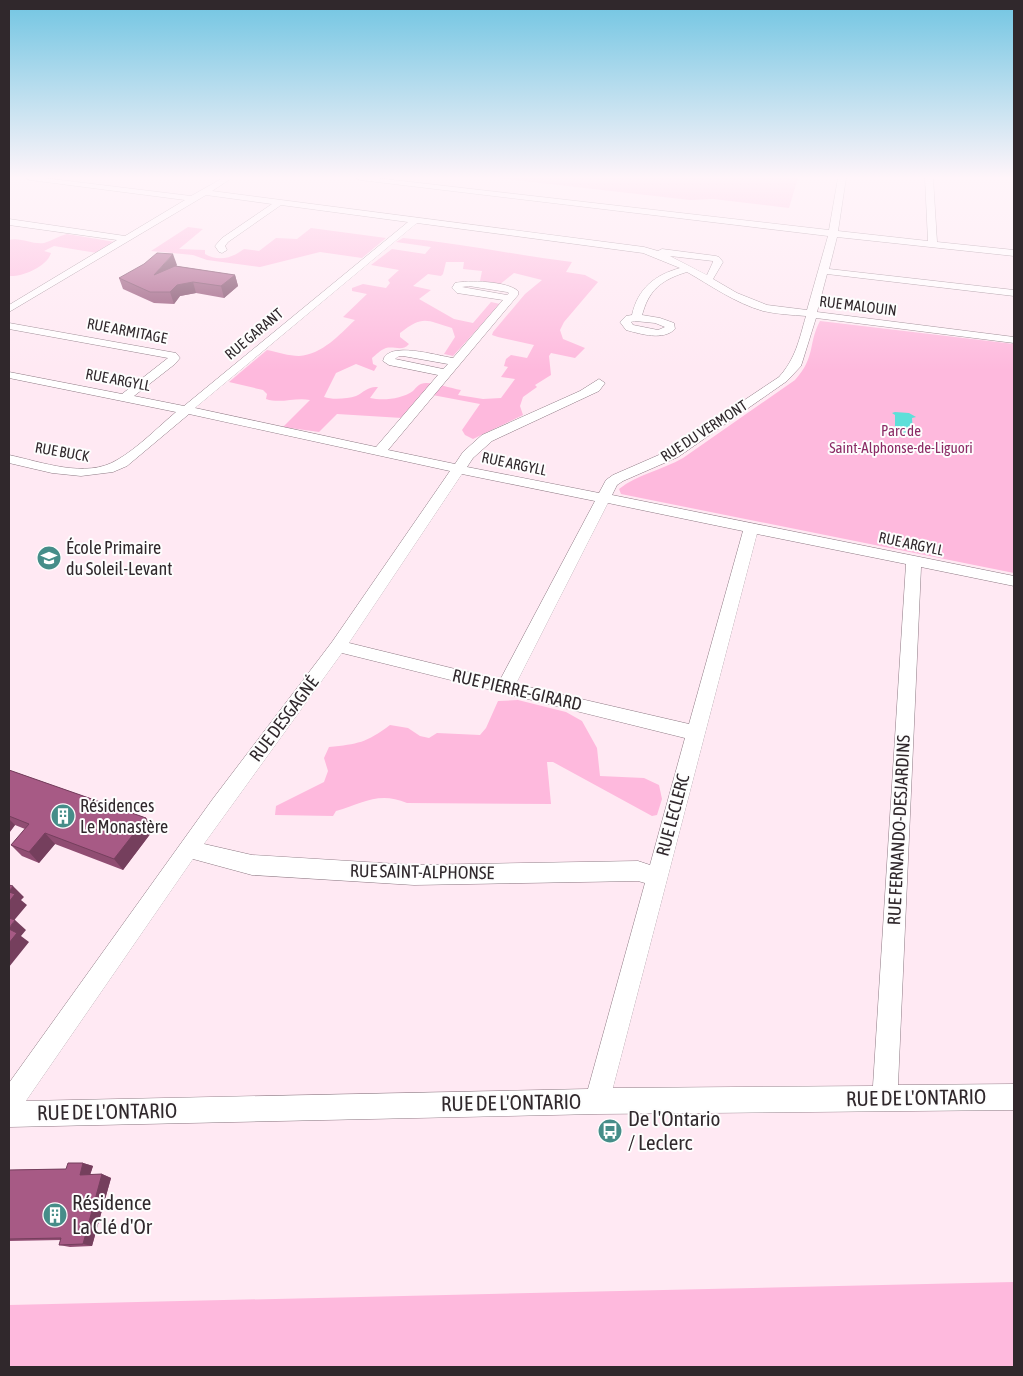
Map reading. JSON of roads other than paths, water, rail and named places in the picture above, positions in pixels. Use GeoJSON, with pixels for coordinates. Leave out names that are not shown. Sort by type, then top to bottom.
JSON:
{"type":"FeatureCollection","features":[{"type":"Feature","properties":{"kind":"street"},"geometry":{"type":"LineString","coordinates":[[9,310],[122,242]]}},
{"type":"Feature","properties":{"kind":"street"},"geometry":{"type":"LineString","coordinates":[[222,250],[220,246],[223,242]]}},
{"type":"Feature","properties":{"kind":"street","name":"RUE GARANT"},"geometry":{"type":"LineString","coordinates":[[110,470],[122,463],[187,410],[388,242]]}},
{"type":"Feature","properties":{"kind":"street","name":"RUE MALOUIN"},"geometry":{"type":"LineString","coordinates":[[583,242],[716,259],[718,262],[712,276],[705,280]]}},
{"type":"Feature","properties":{"kind":"street","name":"RUE DU VERMONT"},"geometry":{"type":"LineString","coordinates":[[505,688],[602,498],[612,483],[617,478],[673,454],[790,372],[801,352],[830,242]]}},
{"type":"Feature","properties":{"kind":"street"},"geometry":{"type":"LineString","coordinates":[[917,242],[1014,253]]}},
{"type":"Feature","properties":{"kind":"street","name":"RUE MALOUIN"},"geometry":{"type":"LineString","coordinates":[[654,252],[751,304],[775,310],[1014,340]]}},
{"type":"Feature","properties":{"kind":"street"},"geometry":{"type":"LineString","coordinates":[[637,318],[645,292],[651,285],[659,279],[686,269]]}},
{"type":"Feature","properties":{"kind":"street"},"geometry":{"type":"LineString","coordinates":[[822,270],[1014,293]]}},
{"type":"Feature","properties":{"kind":"street"},"geometry":{"type":"LineString","coordinates":[[380,451],[509,298]]}},
{"type":"Feature","properties":{"kind":"street","name":"RUE ARMITAGE"},"geometry":{"type":"LineString","coordinates":[[9,326],[172,355],[174,358],[171,362],[124,398]]}},
{"type":"Feature","properties":{"kind":"street"},"geometry":{"type":"LineString","coordinates":[[446,373],[393,363],[389,361],[389,358],[396,353],[403,353],[456,362]]}},
{"type":"Feature","properties":{"kind":"street","name":"RUE ARGYLL"},"geometry":{"type":"LineString","coordinates":[[9,375],[187,410],[458,469],[1014,581]]}},
{"type":"Feature","properties":{"kind":"street","name":"RUE DESGAGNÉ"},"geometry":{"type":"LineString","coordinates":[[9,1104],[189,849],[338,646],[468,454],[486,438],[584,394],[595,388],[599,383]]}},
{"type":"Feature","properties":{"kind":"street","name":"RUE BUCK"},"geometry":{"type":"LineString","coordinates":[[9,459],[78,473],[93,474],[110,470]]}},
{"type":"Feature","properties":{"kind":"street","name":"RUE LECLERC"},"geometry":{"type":"LineString","coordinates":[[597,1102],[751,528]]}},
{"type":"Feature","properties":{"kind":"street","name":"RUE FERNANDO-DESJARDINS"},"geometry":{"type":"LineString","coordinates":[[885,1099],[914,561]]}},
{"type":"Feature","properties":{"kind":"street","name":"RUE PIERRE-GIRARD"},"geometry":{"type":"LineString","coordinates":[[338,646],[695,733]]}},
{"type":"Feature","properties":{"kind":"street","name":"RUE SAINT-ALPHONSE"},"geometry":{"type":"LineString","coordinates":[[189,849],[252,865],[414,875],[638,871],[657,877]]}},
{"type":"Feature","properties":{"kind":"street","name":"RUE DE L'ONTARIO"},"geometry":{"type":"LineString","coordinates":[[9,1114],[1014,1096]]}},
{"type":"Feature","properties":{"kind":"water"},"geometry":{"type":"Polygon","coordinates":[[[892,413],[909,413],[916,417],[912,418],[913,435],[895,432],[895,415],[892,413]]]}},
{"type":"Feature","properties":{"kind":"place","name":"École Primaire du Soleil-Levant"},"geometry":{"type":"Point","coordinates":[49,558]}},
{"type":"Feature","properties":{"kind":"place","name":"Résidences Le Monastère"},"geometry":{"type":"Point","coordinates":[63,816]}},
{"type":"Feature","properties":{"kind":"place","name":"De l'Ontario / Leclerc"},"geometry":{"type":"Point","coordinates":[610,1131]}},
{"type":"Feature","properties":{"kind":"place","name":"Résidence La Clé d'Or"},"geometry":{"type":"Point","coordinates":[55,1215]}},
{"type":"Feature","properties":{"kind":"park label","name":"Parc de Saint-Alphonse-de-Liguori"},"geometry":{"type":"Point","coordinates":[901,440]}}]}
